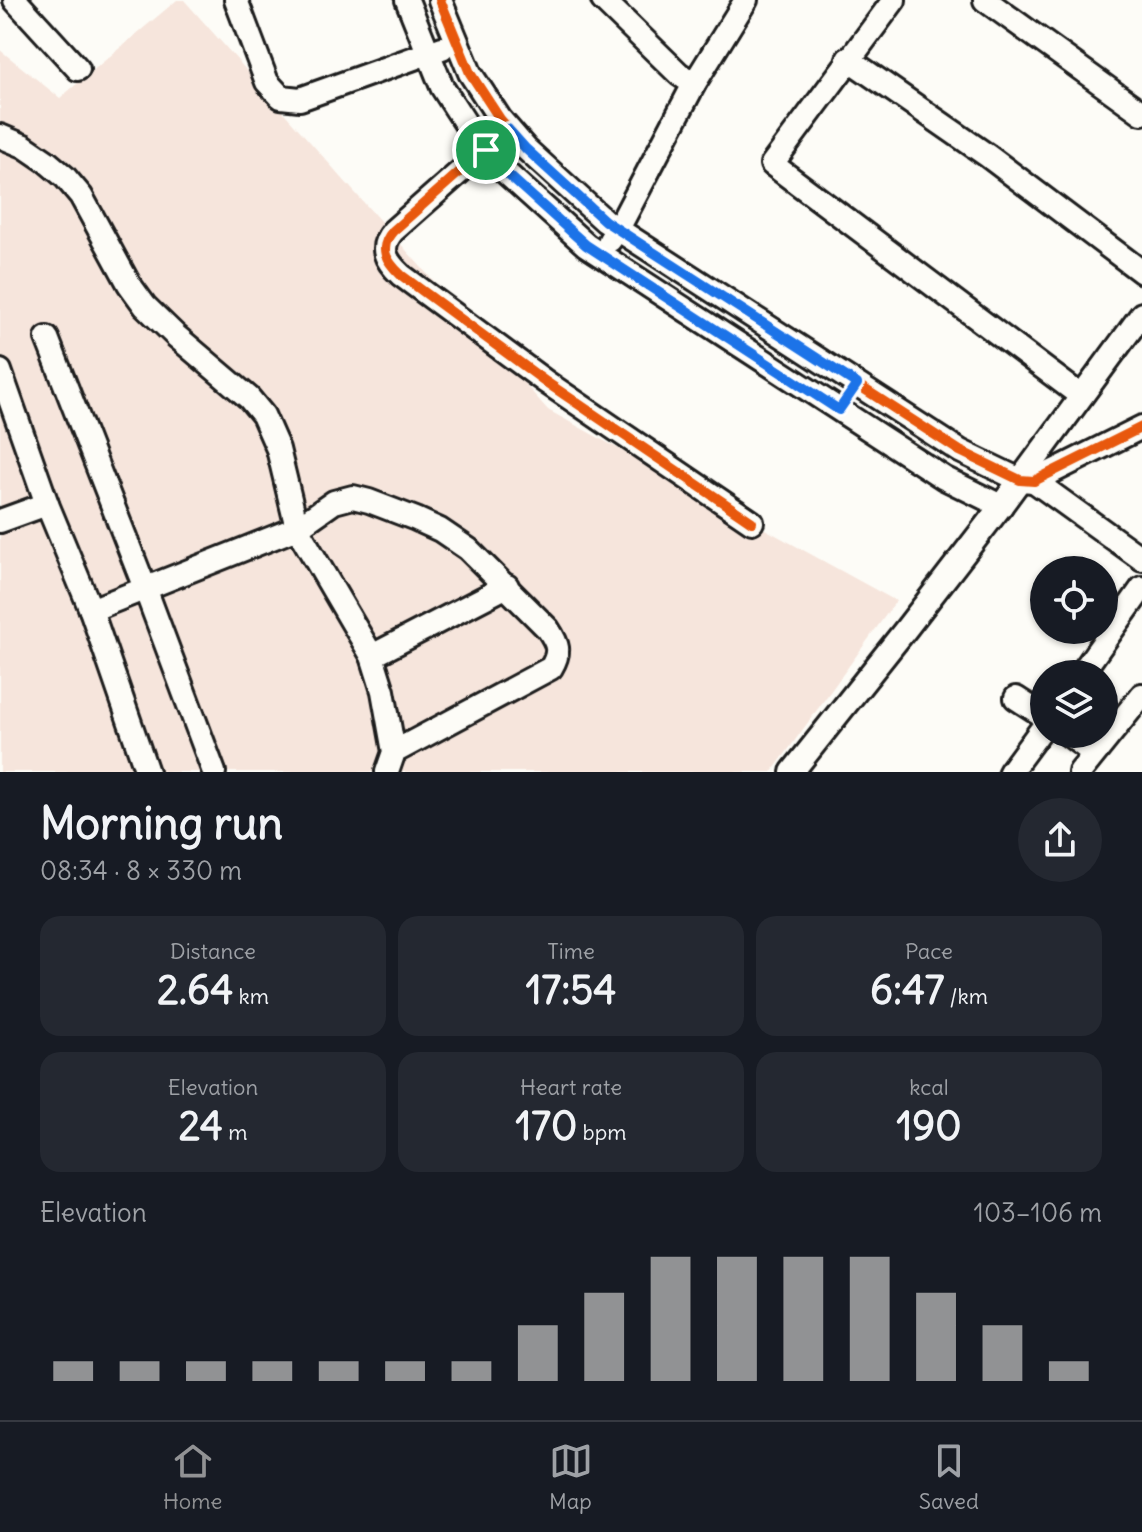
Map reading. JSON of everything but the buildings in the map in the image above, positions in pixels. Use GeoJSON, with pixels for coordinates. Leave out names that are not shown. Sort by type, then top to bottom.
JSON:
{"type":"FeatureCollection","features":[{"type":"Feature","properties":{"kind":"street"},"geometry":{"type":"LineString","coordinates":[[236,0],[267,82],[281,97],[300,99],[457,42]]}},
{"type":"Feature","properties":{"kind":"street"},"geometry":{"type":"LineString","coordinates":[[407,0],[442,87],[475,138],[504,171],[586,245],[944,478],[1001,506]]}},
{"type":"Feature","properties":{"kind":"street"},"geometry":{"type":"LineString","coordinates":[[440,0],[470,73],[500,119],[526,149],[605,221],[960,451],[1027,480],[1142,559]]}},
{"type":"Feature","properties":{"kind":"street"},"geometry":{"type":"LineString","coordinates":[[603,0],[679,74],[694,84]]}},
{"type":"Feature","properties":{"kind":"street"},"geometry":{"type":"LineString","coordinates":[[600,254],[618,229],[694,84],[746,0]]}},
{"type":"Feature","properties":{"kind":"street"},"geometry":{"type":"LineString","coordinates":[[894,0],[772,164],[1081,396]]}},
{"type":"Feature","properties":{"kind":"street"},"geometry":{"type":"LineString","coordinates":[[985,0],[1142,113]]}},
{"type":"Feature","properties":{"kind":"street"},"geometry":{"type":"LineString","coordinates":[[21,3],[78,69]]}},
{"type":"Feature","properties":{"kind":"street"},"geometry":{"type":"LineString","coordinates":[[848,59],[988,156],[1142,272]]}},
{"type":"Feature","properties":{"kind":"street"},"geometry":{"type":"LineString","coordinates":[[508,129],[393,231],[385,244],[387,259],[401,275],[546,382],[752,522]]}},
{"type":"Feature","properties":{"kind":"street"},"geometry":{"type":"LineString","coordinates":[[0,136],[24,146],[65,177],[81,196],[129,284],[145,306],[249,398],[263,415],[278,449],[297,528],[372,656],[383,691],[391,762],[551,668],[558,650],[548,629],[468,549],[440,530],[361,498],[334,502],[297,528],[91,610]]}},
{"type":"Feature","properties":{"kind":"street"},"geometry":{"type":"LineString","coordinates":[[792,772],[1001,506],[1027,480],[1081,396],[1142,314]]}},
{"type":"Feature","properties":{"kind":"street"},"geometry":{"type":"LineString","coordinates":[[47,338],[214,772]]}},
{"type":"Feature","properties":{"kind":"street"},"geometry":{"type":"LineString","coordinates":[[0,371],[47,504],[91,610],[147,772]]}},
{"type":"Feature","properties":{"kind":"street"},"geometry":{"type":"LineString","coordinates":[[839,410],[857,384]]}},
{"type":"Feature","properties":{"kind":"street"},"geometry":{"type":"LineString","coordinates":[[1027,480],[1142,427]]}},
{"type":"Feature","properties":{"kind":"street"},"geometry":{"type":"LineString","coordinates":[[0,521],[47,504]]}},
{"type":"Feature","properties":{"kind":"street"},"geometry":{"type":"LineString","coordinates":[[372,656],[507,586]]}},
{"type":"Feature","properties":{"kind":"street"},"geometry":{"type":"LineString","coordinates":[[1091,660],[1142,588]]}},
{"type":"Feature","properties":{"kind":"street"},"geometry":{"type":"LineString","coordinates":[[1016,698],[1030,707]]}},
{"type":"Feature","properties":{"kind":"street"},"geometry":{"type":"LineString","coordinates":[[1080,772],[1093,753],[1139,706]]}},
{"type":"Feature","properties":{"kind":"street"},"geometry":{"type":"LineString","coordinates":[[1010,772],[1030,745]]}},
{"type":"Feature","properties":{"kind":"street"},"geometry":{"type":"LineString","coordinates":[[1086,748],[1093,753]]}},
{"type":"Feature","properties":{"kind":"shaded area"},"geometry":{"type":"Polygon","coordinates":[[[177,0],[184,0],[548,410],[896,601],[772,772],[0,772],[0,50],[60,98],[177,0]]]}},
{"type":"Feature","properties":{"kind":"cycle path"},"geometry":{"type":"LineString","coordinates":[[440,0],[470,73],[500,119],[526,149],[605,221],[960,451],[1020,480],[1034,481],[1142,427]]}},
{"type":"Feature","properties":{"kind":"cycle path"},"geometry":{"type":"LineString","coordinates":[[508,129],[393,231],[385,249],[391,265],[546,382],[752,522]]}},
{"type":"Feature","properties":{"kind":"route"},"geometry":{"type":"LineString","coordinates":[[508,129],[605,221],[857,384],[839,410],[586,245],[504,171],[486,150],[508,129]]}}]}
